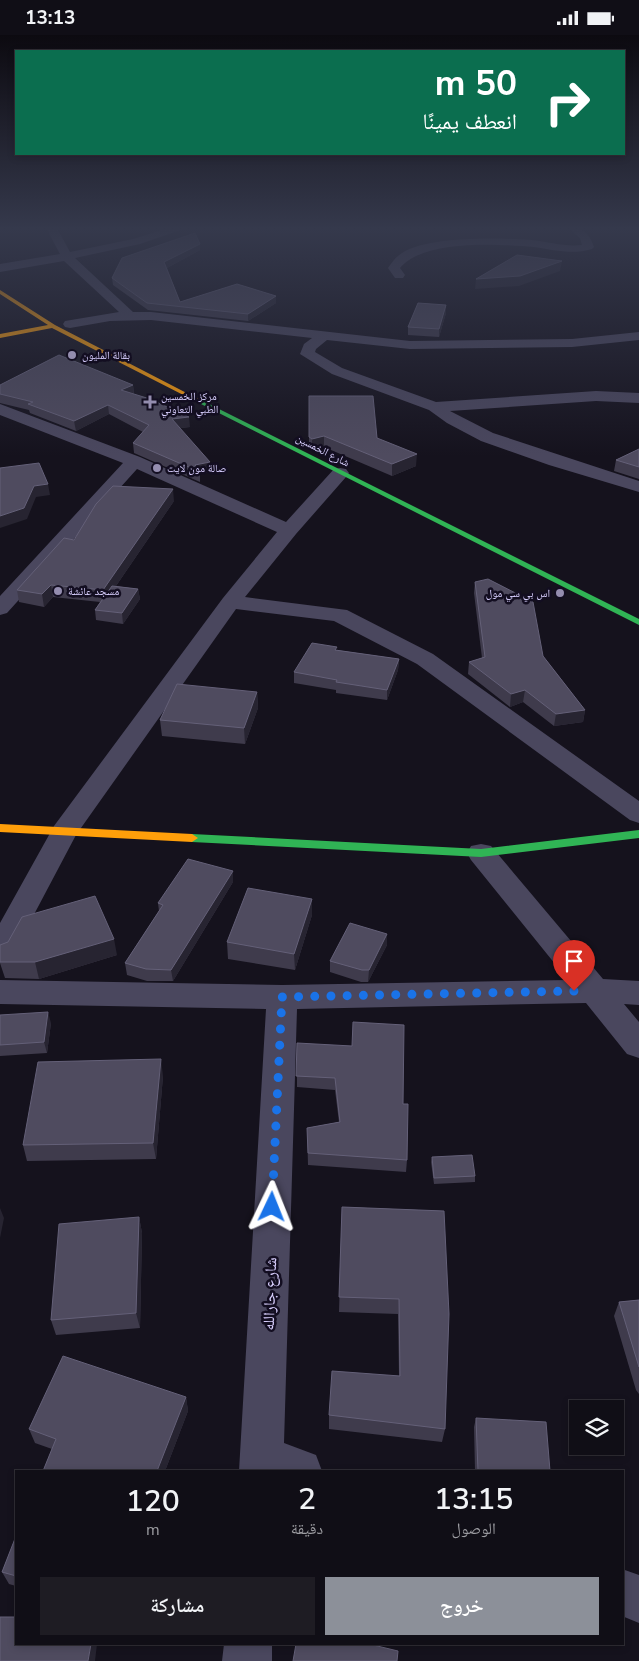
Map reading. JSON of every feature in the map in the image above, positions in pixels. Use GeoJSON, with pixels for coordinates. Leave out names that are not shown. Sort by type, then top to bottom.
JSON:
{"type":"FeatureCollection","features":[{"type":"Feature","properties":{"kind":"main road","name":"شارع الخمسين"},"geometry":{"type":"LineString","coordinates":[[19,304],[53,325],[340,473],[639,622]]}},
{"type":"Feature","properties":{"kind":"main road"},"geometry":{"type":"LineString","coordinates":[[36,304],[70,324],[231,404]]}},
{"type":"Feature","properties":{"kind":"main road"},"geometry":{"type":"LineString","coordinates":[[0,336],[53,325]]}},
{"type":"Feature","properties":{"kind":"main road"},"geometry":{"type":"LineString","coordinates":[[391,498],[409,491]]}},
{"type":"Feature","properties":{"kind":"main road"},"geometry":{"type":"LineString","coordinates":[[0,829],[482,853],[639,834]]}},
{"type":"Feature","properties":{"kind":"street"},"geometry":{"type":"LineString","coordinates":[[117,304],[130,316]]}},
{"type":"Feature","properties":{"kind":"street"},"geometry":{"type":"LineString","coordinates":[[70,324],[94,318],[130,316],[206,322],[410,345],[572,343],[639,337]]}},
{"type":"Feature","properties":{"kind":"street"},"geometry":{"type":"LineString","coordinates":[[323,336],[309,347],[307,354],[337,371],[435,407],[453,420],[487,437],[555,461],[639,487]]}},
{"type":"Feature","properties":{"kind":"street"},"geometry":{"type":"LineString","coordinates":[[435,407],[596,396],[639,398]]}},
{"type":"Feature","properties":{"kind":"street"},"geometry":{"type":"LineString","coordinates":[[0,409],[134,461],[289,530]]}},
{"type":"Feature","properties":{"kind":"street"},"geometry":{"type":"LineString","coordinates":[[0,609],[134,461]]}},
{"type":"Feature","properties":{"kind":"street"},"geometry":{"type":"LineString","coordinates":[[0,950],[64,832],[230,602],[289,530],[340,473]]}},
{"type":"Feature","properties":{"kind":"street"},"geometry":{"type":"LineString","coordinates":[[230,602],[339,615],[408,650],[433,665],[639,814]]}},
{"type":"Feature","properties":{"kind":"street"},"geometry":{"type":"LineString","coordinates":[[482,853],[639,1045]]}},
{"type":"Feature","properties":{"kind":"street"},"geometry":{"type":"LineString","coordinates":[[0,992],[282,997],[594,991],[639,993]]}},
{"type":"Feature","properties":{"kind":"street","name":"شارع جارالله"},"geometry":{"type":"LineString","coordinates":[[274,1466],[282,997]]}},
{"type":"Feature","properties":{"kind":"street"},"geometry":{"type":"LineString","coordinates":[[624,1594],[639,1599]]}},
{"type":"Feature","properties":{"kind":"street"},"geometry":{"type":"LineString","coordinates":[[247,1661],[248,1645]]}},
{"type":"Feature","properties":{"kind":"building"},"geometry":{"type":"Polygon","coordinates":[[[155,304],[264,304],[248,314],[155,304]]]}},
{"type":"Feature","properties":{"kind":"building"},"geometry":{"type":"Polygon","coordinates":[[[418,304],[446,305],[439,329],[408,327],[418,304]]]}},
{"type":"Feature","properties":{"kind":"building"},"geometry":{"type":"Polygon","coordinates":[[[59,355],[133,385],[121,390],[150,399],[189,417],[172,419],[210,462],[195,465],[200,472],[133,443],[149,425],[108,405],[74,421],[28,404],[33,402],[0,394],[0,385],[59,355]]]}},
{"type":"Feature","properties":{"kind":"building"},"geometry":{"type":"Polygon","coordinates":[[[309,396],[373,396],[377,438],[417,454],[392,464],[324,436],[312,439],[309,437],[309,396]]]}},
{"type":"Feature","properties":{"kind":"building"},"geometry":{"type":"Polygon","coordinates":[[[639,449],[639,467],[616,460],[639,449]]]}},
{"type":"Feature","properties":{"kind":"building"},"geometry":{"type":"Polygon","coordinates":[[[39,463],[48,484],[34,486],[24,508],[0,516],[0,468],[39,463]]]}},
{"type":"Feature","properties":{"kind":"building"},"geometry":{"type":"Polygon","coordinates":[[[113,486],[173,489],[103,590],[51,585],[42,594],[17,590],[64,538],[74,540],[96,504],[113,486]]]}},
{"type":"Feature","properties":{"kind":"building"},"geometry":{"type":"Polygon","coordinates":[[[488,579],[533,602],[543,656],[585,710],[556,714],[525,690],[511,694],[469,662],[485,657],[475,582],[488,579]]]}},
{"type":"Feature","properties":{"kind":"building"},"geometry":{"type":"Polygon","coordinates":[[[112,586],[138,589],[122,613],[95,610],[112,586]]]}},
{"type":"Feature","properties":{"kind":"building"},"geometry":{"type":"Polygon","coordinates":[[[312,643],[337,647],[335,650],[399,659],[387,690],[336,682],[337,680],[294,672],[312,643]]]}},
{"type":"Feature","properties":{"kind":"building"},"geometry":{"type":"Polygon","coordinates":[[[177,684],[257,692],[244,728],[160,720],[177,684]]]}},
{"type":"Feature","properties":{"kind":"building"},"geometry":{"type":"Polygon","coordinates":[[[188,859],[233,871],[171,970],[146,969],[125,963],[163,905],[158,903],[188,859]]]}},
{"type":"Feature","properties":{"kind":"building"},"geometry":{"type":"Polygon","coordinates":[[[248,888],[312,899],[294,954],[227,942],[248,888]]]}},
{"type":"Feature","properties":{"kind":"building"},"geometry":{"type":"Polygon","coordinates":[[[95,896],[114,939],[35,962],[0,962],[0,945],[8,942],[22,917],[95,896]]]}},
{"type":"Feature","properties":{"kind":"building"},"geometry":{"type":"Polygon","coordinates":[[[350,923],[387,934],[369,970],[362,970],[330,961],[350,923]]]}},
{"type":"Feature","properties":{"kind":"building"},"geometry":{"type":"Polygon","coordinates":[[[48,1012],[44,1042],[0,1045],[0,1015],[48,1012]]]}},
{"type":"Feature","properties":{"kind":"building"},"geometry":{"type":"Polygon","coordinates":[[[353,1022],[404,1025],[403,1104],[408,1104],[407,1160],[308,1153],[307,1128],[340,1122],[335,1078],[296,1076],[297,1043],[352,1046],[353,1022]]]}},
{"type":"Feature","properties":{"kind":"building"},"geometry":{"type":"Polygon","coordinates":[[[161,1059],[153,1143],[23,1145],[38,1062],[161,1059]]]}},
{"type":"Feature","properties":{"kind":"building"},"geometry":{"type":"Polygon","coordinates":[[[472,1155],[475,1176],[434,1178],[432,1157],[472,1155]]]}},
{"type":"Feature","properties":{"kind":"building"},"geometry":{"type":"Polygon","coordinates":[[[342,1207],[444,1211],[449,1314],[445,1429],[329,1415],[332,1371],[400,1376],[399,1299],[339,1297],[342,1207]]]}},
{"type":"Feature","properties":{"kind":"building"},"geometry":{"type":"Polygon","coordinates":[[[139,1217],[136,1313],[51,1320],[59,1224],[139,1217]]]}},
{"type":"Feature","properties":{"kind":"building"},"geometry":{"type":"Polygon","coordinates":[[[639,1300],[639,1367],[619,1302],[639,1300]]]}},
{"type":"Feature","properties":{"kind":"building"},"geometry":{"type":"Polygon","coordinates":[[[63,1356],[186,1397],[157,1470],[43,1470],[56,1439],[29,1429],[63,1356]]]}},
{"type":"Feature","properties":{"kind":"building"},"geometry":{"type":"Polygon","coordinates":[[[476,1418],[546,1422],[550,1470],[478,1470],[476,1418]]]}},
{"type":"Feature","properties":{"kind":"building"},"geometry":{"type":"Polygon","coordinates":[[[15,1539],[15,1576],[2,1572],[15,1539]]]}},
{"type":"Feature","properties":{"kind":"building"},"geometry":{"type":"Polygon","coordinates":[[[0,1617],[15,1617],[15,1645],[91,1645],[88,1661],[0,1661],[0,1617]]]}},
{"type":"Feature","properties":{"kind":"building"},"geometry":{"type":"Polygon","coordinates":[[[296,1645],[373,1645],[398,1651],[397,1661],[293,1661],[296,1645]]]}},
{"type":"Feature","properties":{"kind":"traffic: fast"},"geometry":{"type":"LineString","coordinates":[[201,402],[639,622]]}},
{"type":"Feature","properties":{"kind":"traffic: fast"},"geometry":{"type":"LineString","coordinates":[[192,838],[481,853],[639,834]]}},
{"type":"Feature","properties":{"kind":"traffic: slow"},"geometry":{"type":"LineString","coordinates":[[19,304],[53,326],[201,402]]}},
{"type":"Feature","properties":{"kind":"traffic: slow"},"geometry":{"type":"LineString","coordinates":[[0,336],[53,326]]}},
{"type":"Feature","properties":{"kind":"traffic: slow"},"geometry":{"type":"LineString","coordinates":[[0,828],[192,838]]}},
{"type":"Feature","properties":{"kind":"place","name":"بقالة المليون"},"geometry":{"type":"Point","coordinates":[72,355]}},
{"type":"Feature","properties":{"kind":"place","name":"مركز الخمسين الطبي التعاوني"},"geometry":{"type":"Point","coordinates":[150,402]}},
{"type":"Feature","properties":{"kind":"place","name":"صالة مون لايت"},"geometry":{"type":"Point","coordinates":[157,468]}},
{"type":"Feature","properties":{"kind":"place","name":"مسجد عائشة"},"geometry":{"type":"Point","coordinates":[58,591]}},
{"type":"Feature","properties":{"kind":"place","name":"اس بي سي مول"},"geometry":{"type":"Point","coordinates":[560,593]}},
{"type":"Feature","properties":{"kind":"route"},"geometry":{"type":"LineString","coordinates":[[272,1207],[282,997],[574,991]]}}]}
